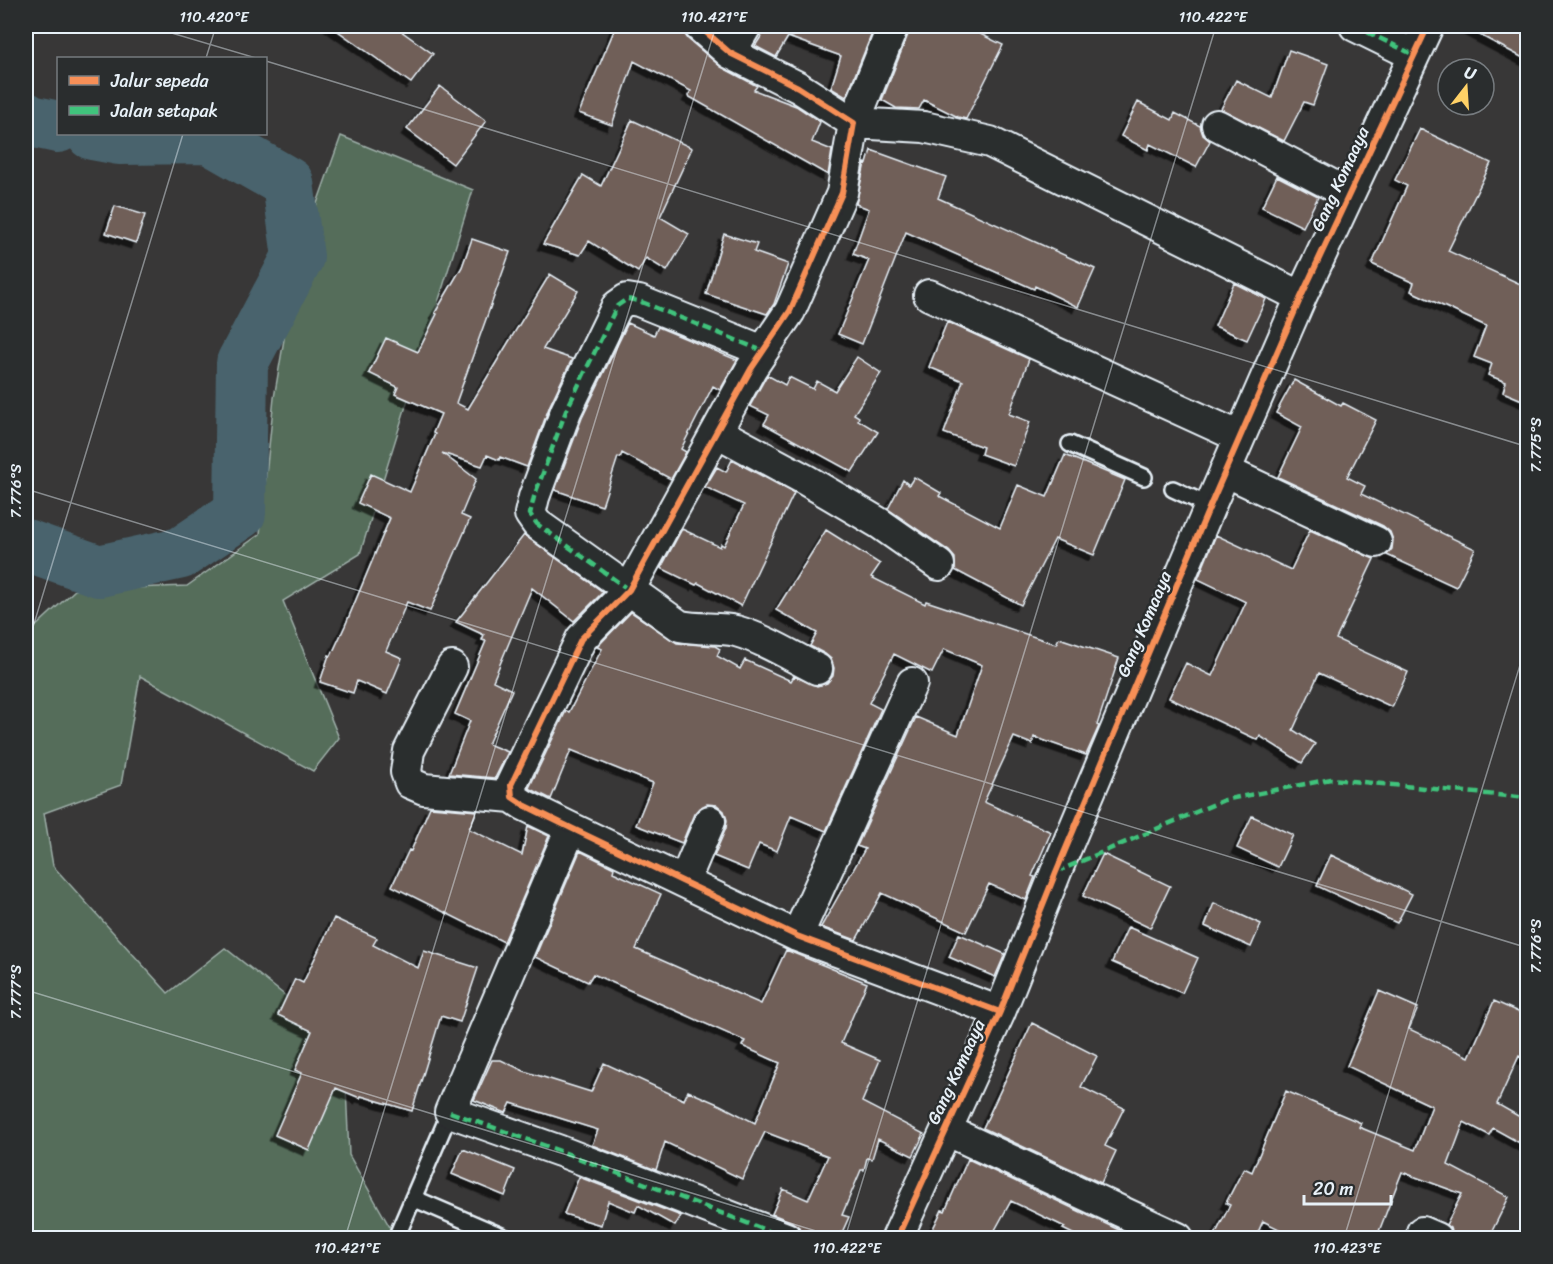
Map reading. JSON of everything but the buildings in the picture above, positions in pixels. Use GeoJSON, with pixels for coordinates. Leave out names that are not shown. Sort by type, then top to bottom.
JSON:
{"type":"FeatureCollection","features":[{"type":"Feature","properties":{"kind":"street"},"geometry":{"type":"LineString","coordinates":[[699,26],[730,52],[798,87],[854,123],[924,127],[990,142],[1301,297]]}},
{"type":"Feature","properties":{"kind":"street"},"geometry":{"type":"LineString","coordinates":[[730,52],[746,26]]}},
{"type":"Feature","properties":{"kind":"street"},"geometry":{"type":"LineString","coordinates":[[512,797],[511,785],[581,639],[629,590],[752,369],[790,311],[842,193],[854,123],[892,26]]}},
{"type":"Feature","properties":{"kind":"street"},"geometry":{"type":"LineString","coordinates":[[1355,26],[1414,56]]}},
{"type":"Feature","properties":{"kind":"street","name":"Gang Komaaya"},"geometry":{"type":"LineString","coordinates":[[901,1237],[946,1130],[1000,1012],[1056,872],[1225,471],[1301,297],[1428,26]]}},
{"type":"Feature","properties":{"kind":"street"},"geometry":{"type":"LineString","coordinates":[[1217,125],[1349,194]]}},
{"type":"Feature","properties":{"kind":"street"},"geometry":{"type":"LineString","coordinates":[[929,295],[1240,437]]}},
{"type":"Feature","properties":{"kind":"street"},"geometry":{"type":"LineString","coordinates":[[763,351],[639,301],[627,299],[617,306],[566,411],[534,497],[530,514],[537,524],[680,626],[732,630],[748,635],[817,669]]}},
{"type":"Feature","properties":{"kind":"street"},"geometry":{"type":"LineString","coordinates":[[717,432],[879,523],[939,565]]}},
{"type":"Feature","properties":{"kind":"street"},"geometry":{"type":"LineString","coordinates":[[1225,471],[1376,542]]}},
{"type":"Feature","properties":{"kind":"street"},"geometry":{"type":"LineString","coordinates":[[452,667],[409,751],[406,771],[410,783],[424,789],[512,797],[524,806],[797,936],[1000,1012]]}},
{"type":"Feature","properties":{"kind":"street"},"geometry":{"type":"LineString","coordinates":[[797,936],[912,683]]}},
{"type":"Feature","properties":{"kind":"street"},"geometry":{"type":"LineString","coordinates":[[684,882],[710,821]]}},
{"type":"Feature","properties":{"kind":"street"},"geometry":{"type":"LineString","coordinates":[[570,828],[450,1112],[560,1151],[786,1239]]}},
{"type":"Feature","properties":{"kind":"street"},"geometry":{"type":"LineString","coordinates":[[946,1130],[1178,1239]]}},
{"type":"Feature","properties":{"kind":"lane"},"geometry":{"type":"LineString","coordinates":[[1070,444],[1144,477]]}},
{"type":"Feature","properties":{"kind":"lane"},"geometry":{"type":"LineString","coordinates":[[1173,489],[1210,506]]}},
{"type":"Feature","properties":{"kind":"lane"},"geometry":{"type":"LineString","coordinates":[[396,1239],[450,1112]]}},
{"type":"Feature","properties":{"kind":"lane"},"geometry":{"type":"LineString","coordinates":[[413,1198],[506,1239]]}},
{"type":"Feature","properties":{"kind":"green space"},"geometry":{"type":"Polygon","coordinates":[[[341,136],[473,190],[360,554],[283,601],[339,738],[313,771],[140,676],[121,785],[44,813],[53,866],[168,993],[225,948],[344,1042],[349,1155],[396,1238],[26,1238],[26,620],[36,626],[75,590],[187,586],[260,534],[274,398],[298,257],[341,136]]]}},
{"type":"Feature","properties":{"kind":"waterway"},"geometry":{"type":"LineString","coordinates":[[26,118],[57,127]]}},
{"type":"Feature","properties":{"kind":"waterway"},"geometry":{"type":"LineString","coordinates":[[26,545],[99,571],[181,553],[240,513],[242,363],[298,257],[288,183],[209,138],[119,139],[97,135]]}},
{"type":"Feature","properties":{"kind":"marked path"},"geometry":{"type":"LineString","coordinates":[[1355,26],[1414,55]]}},
{"type":"Feature","properties":{"kind":"marked path"},"geometry":{"type":"LineString","coordinates":[[629,590],[537,524],[530,514],[534,497],[566,411],[617,306],[627,299],[639,301],[763,351]]}},
{"type":"Feature","properties":{"kind":"marked path"},"geometry":{"type":"LineString","coordinates":[[1056,872],[1224,800],[1331,779],[1528,798]]}},
{"type":"Feature","properties":{"kind":"marked path"},"geometry":{"type":"LineString","coordinates":[[450,1112],[560,1151],[786,1238]]}},
{"type":"Feature","properties":{"kind":"cycle path"},"geometry":{"type":"LineString","coordinates":[[699,26],[730,53],[798,87],[854,123],[842,193],[790,311],[751,369],[629,590],[581,639],[511,785],[512,797],[571,828],[797,936],[1000,1012]]}},
{"type":"Feature","properties":{"kind":"cycle path"},"geometry":{"type":"LineString","coordinates":[[897,1238],[1000,1012],[1056,872],[1210,506],[1301,297],[1428,26]]}}]}
